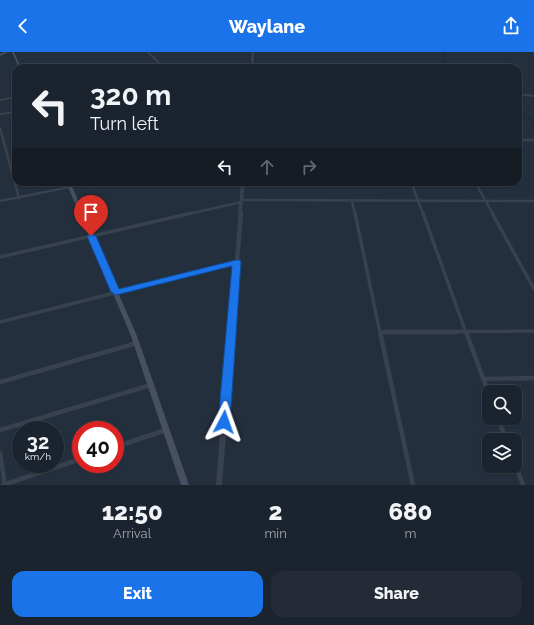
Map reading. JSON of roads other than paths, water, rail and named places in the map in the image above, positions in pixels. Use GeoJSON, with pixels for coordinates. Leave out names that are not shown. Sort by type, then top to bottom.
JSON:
{"type":"FeatureCollection","features":[{"type":"Feature","properties":{"kind":"main road"},"geometry":{"type":"LineString","coordinates":[[0,55],[7,52]]}},
{"type":"Feature","properties":{"kind":"main road"},"geometry":{"type":"LineString","coordinates":[[13,52],[18,64]]}},
{"type":"Feature","properties":{"kind":"main road"},"geometry":{"type":"LineString","coordinates":[[69,186],[137,343],[185,485]]}},
{"type":"Feature","properties":{"kind":"street"},"geometry":{"type":"LineString","coordinates":[[148,52],[160,64]]}},
{"type":"Feature","properties":{"kind":"street"},"geometry":{"type":"LineString","coordinates":[[252,64],[253,52]]}},
{"type":"Feature","properties":{"kind":"street"},"geometry":{"type":"LineString","coordinates":[[522,94],[534,96]]}},
{"type":"Feature","properties":{"kind":"street"},"geometry":{"type":"LineString","coordinates":[[0,100],[12,98]]}},
{"type":"Feature","properties":{"kind":"street"},"geometry":{"type":"LineString","coordinates":[[0,114],[12,112]]}},
{"type":"Feature","properties":{"kind":"street"},"geometry":{"type":"LineString","coordinates":[[0,128],[12,172]]}},
{"type":"Feature","properties":{"kind":"street"},"geometry":{"type":"LineString","coordinates":[[522,140],[534,140]]}},
{"type":"Feature","properties":{"kind":"street"},"geometry":{"type":"LineString","coordinates":[[16,186],[19,198]]}},
{"type":"Feature","properties":{"kind":"street"},"geometry":{"type":"LineString","coordinates":[[0,201],[19,198],[65,186]]}},
{"type":"Feature","properties":{"kind":"street"},"geometry":{"type":"LineString","coordinates":[[219,485],[243,186]]}},
{"type":"Feature","properties":{"kind":"street"},"geometry":{"type":"LineString","coordinates":[[412,186],[485,385]]}},
{"type":"Feature","properties":{"kind":"street"},"geometry":{"type":"LineString","coordinates":[[477,186],[534,289]]}},
{"type":"Feature","properties":{"kind":"street"},"geometry":{"type":"LineString","coordinates":[[0,257],[242,201],[534,201]]}},
{"type":"Feature","properties":{"kind":"street"},"geometry":{"type":"LineString","coordinates":[[352,201],[413,485]]}},
{"type":"Feature","properties":{"kind":"street"},"geometry":{"type":"LineString","coordinates":[[0,322],[236,262]]}},
{"type":"Feature","properties":{"kind":"street"},"geometry":{"type":"LineString","coordinates":[[381,332],[534,331]]}},
{"type":"Feature","properties":{"kind":"street"},"geometry":{"type":"LineString","coordinates":[[0,382],[137,343]]}},
{"type":"Feature","properties":{"kind":"street"},"geometry":{"type":"LineString","coordinates":[[483,379],[534,378]]}},
{"type":"Feature","properties":{"kind":"street"},"geometry":{"type":"LineString","coordinates":[[0,430],[151,385]]}},
{"type":"Feature","properties":{"kind":"street"},"geometry":{"type":"LineString","coordinates":[[124,444],[166,430]]}},
{"type":"Feature","properties":{"kind":"street"},"geometry":{"type":"LineString","coordinates":[[0,454],[4,485],[72,462]]}},
{"type":"Feature","properties":{"kind":"street"},"geometry":{"type":"LineString","coordinates":[[518,473],[523,485]]}},
{"type":"Feature","properties":{"kind":"waterway"},"geometry":{"type":"LineString","coordinates":[[443,52],[445,54],[444,64]]}},
{"type":"Feature","properties":{"kind":"waterway"},"geometry":{"type":"LineString","coordinates":[[522,115],[534,121]]}}]}
